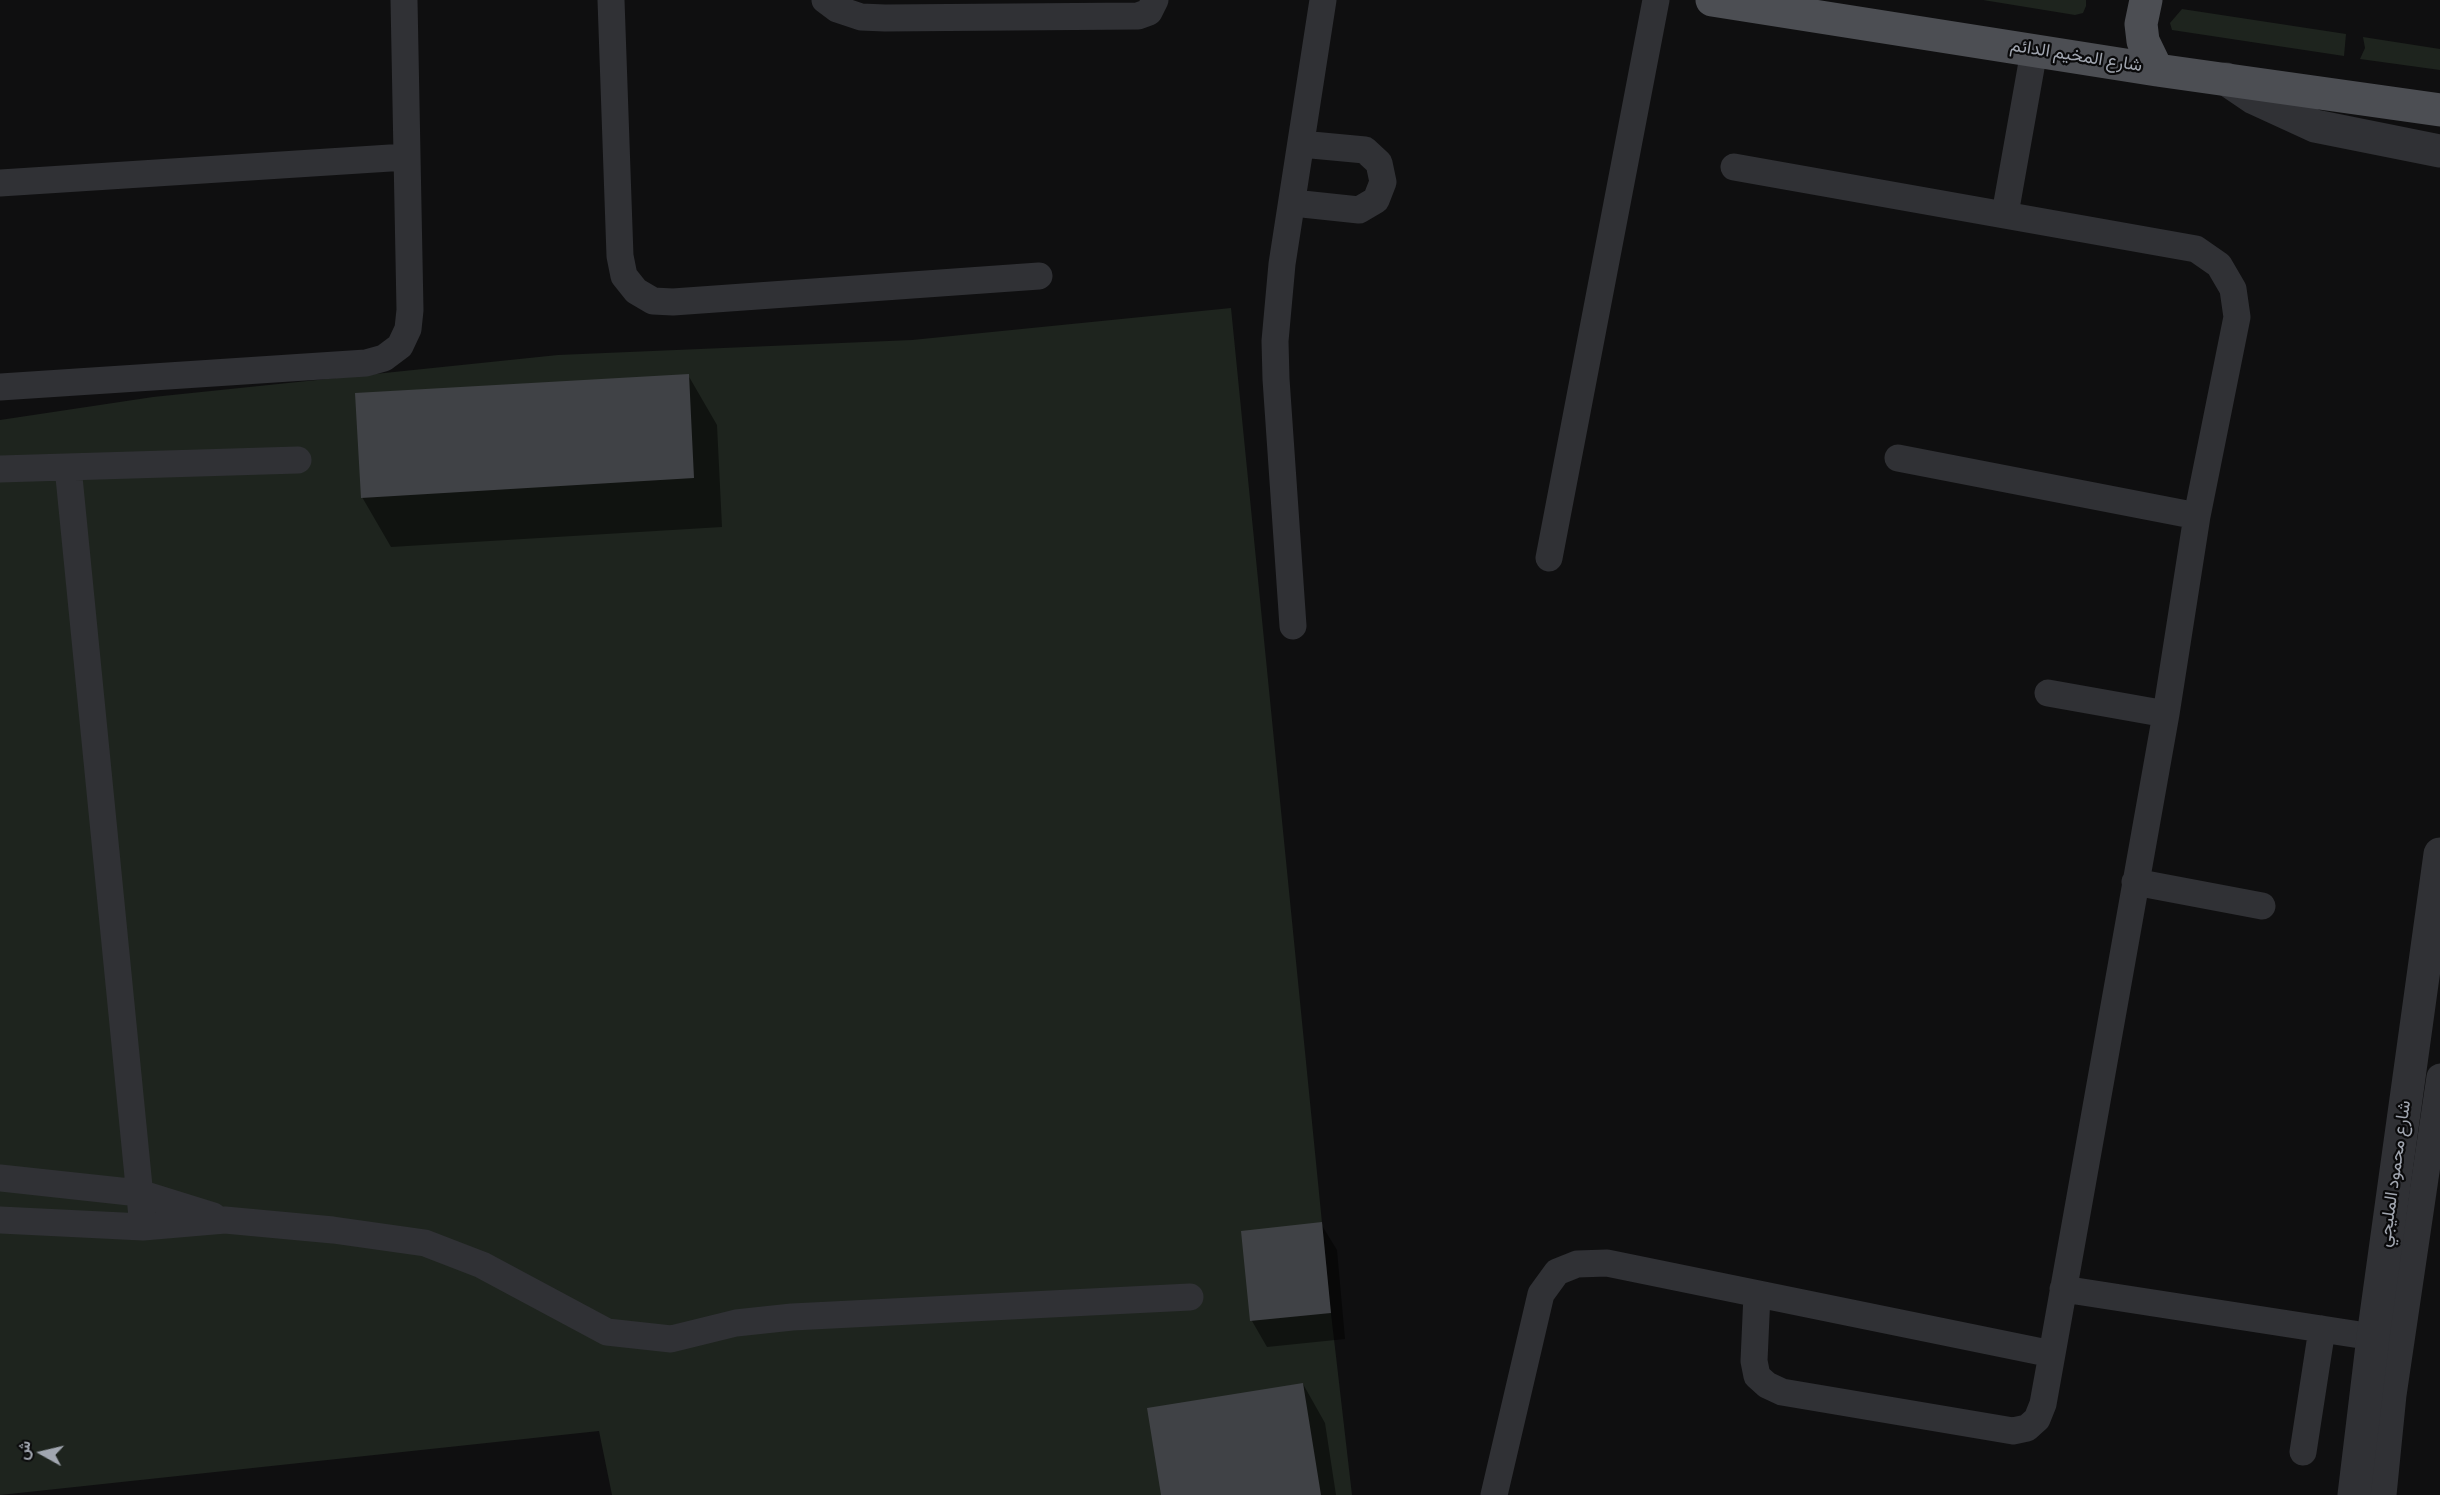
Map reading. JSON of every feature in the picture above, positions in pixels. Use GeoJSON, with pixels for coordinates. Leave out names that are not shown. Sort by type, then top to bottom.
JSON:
{"type":"FeatureCollection","features":[{"type":"Feature","properties":{"kind":"main road","name":"شارع المخيم الدائم"},"geometry":{"type":"LineString","coordinates":[[1712,0],[2157,70],[2440,110]]}},
{"type":"Feature","properties":{"kind":"main road"},"geometry":{"type":"LineString","coordinates":[[2146,0],[2141,24],[2143,41],[2157,70]]}},
{"type":"Feature","properties":{"kind":"street"},"geometry":{"type":"LineString","coordinates":[[2226,79],[2254,98],[2315,126],[2440,151]]}},
{"type":"Feature","properties":{"kind":"street","name":"شارع محمود المليجي"},"geometry":{"type":"LineString","coordinates":[[2355,1495],[2373,1337],[2440,854]]}},
{"type":"Feature","properties":{"kind":"lane"},"geometry":{"type":"LineString","coordinates":[[0,387],[366,363],[384,358],[399,346],[408,329],[410,310],[404,0]]}},
{"type":"Feature","properties":{"kind":"lane"},"geometry":{"type":"LineString","coordinates":[[611,0],[620,256],[624,276],[636,291],[653,301],[673,302],[1039,276]]}},
{"type":"Feature","properties":{"kind":"lane"},"geometry":{"type":"LineString","coordinates":[[825,0],[837,9],[861,17],[885,18],[1138,16],[1149,12],[1155,0]]}},
{"type":"Feature","properties":{"kind":"lane"},"geometry":{"type":"LineString","coordinates":[[1293,626],[1275,340],[1282,264],[1323,0]]}},
{"type":"Feature","properties":{"kind":"lane"},"geometry":{"type":"LineString","coordinates":[[1549,558],[1656,0]]}},
{"type":"Feature","properties":{"kind":"lane"},"geometry":{"type":"LineString","coordinates":[[2005,214],[2034,51]]}},
{"type":"Feature","properties":{"kind":"lane"},"geometry":{"type":"LineString","coordinates":[[1293,203],[1359,210],[1376,200],[1383,182],[1379,163],[1365,150],[1301,144]]}},
{"type":"Feature","properties":{"kind":"lane"},"geometry":{"type":"LineString","coordinates":[[0,183],[406,157]]}},
{"type":"Feature","properties":{"kind":"lane"},"geometry":{"type":"LineString","coordinates":[[1734,167],[2196,249],[2219,265],[2233,289],[2237,317],[2198,516],[2166,714],[2043,1404],[2037,1419],[2027,1428],[2013,1431],[1782,1392],[1767,1385],[1757,1376],[1754,1361],[1757,1294]]}},
{"type":"Feature","properties":{"kind":"lane"},"geometry":{"type":"LineString","coordinates":[[1898,458],[2198,516]]}},
{"type":"Feature","properties":{"kind":"lane"},"geometry":{"type":"LineString","coordinates":[[0,468],[298,460]]}},
{"type":"Feature","properties":{"kind":"lane"},"geometry":{"type":"LineString","coordinates":[[68,466],[143,1227]]}},
{"type":"Feature","properties":{"kind":"lane"},"geometry":{"type":"LineString","coordinates":[[2048,693],[2166,714]]}},
{"type":"Feature","properties":{"kind":"lane"},"geometry":{"type":"LineString","coordinates":[[2136,882],[2262,906]]}},
{"type":"Feature","properties":{"kind":"lane"},"geometry":{"type":"LineString","coordinates":[[2383,1495],[2393,1395],[2440,1077]]}},
{"type":"Feature","properties":{"kind":"lane"},"geometry":{"type":"LineString","coordinates":[[0,1178],[139,1193],[225,1220]]}},
{"type":"Feature","properties":{"kind":"lane"},"geometry":{"type":"LineString","coordinates":[[0,1220],[143,1227],[225,1220],[333,1230],[425,1243],[482,1265],[607,1332],[671,1339],[736,1323],[792,1317],[1190,1297]]}},
{"type":"Feature","properties":{"kind":"lane"},"geometry":{"type":"LineString","coordinates":[[1494,1495],[1541,1294],[1557,1272],[1577,1264],[1607,1263],[2052,1354]]}},
{"type":"Feature","properties":{"kind":"lane"},"geometry":{"type":"LineString","coordinates":[[2063,1289],[2373,1337]]}},
{"type":"Feature","properties":{"kind":"lane"},"geometry":{"type":"LineString","coordinates":[[2303,1452],[2322,1329]]}},
{"type":"Feature","properties":{"kind":"shaded area"},"geometry":{"type":"Polygon","coordinates":[[[1983,0],[2086,0],[2086,6],[2083,13],[2075,15],[1983,0]]]}},
{"type":"Feature","properties":{"kind":"shaded area"},"geometry":{"type":"Polygon","coordinates":[[[2182,9],[2346,34],[2344,56],[2172,30],[2170,23],[2182,9]]]}},
{"type":"Feature","properties":{"kind":"shaded area"},"geometry":{"type":"Polygon","coordinates":[[[2363,37],[2440,49],[2440,70],[2360,59],[2365,48],[2363,37]]]}},
{"type":"Feature","properties":{"kind":"shaded area"},"geometry":{"type":"Polygon","coordinates":[[[1231,308],[1331,1313],[1352,1495],[612,1495],[599,1431],[0,1495],[0,420],[153,397],[558,355],[912,340],[1231,308]]]}},
{"type":"Feature","properties":{"kind":"building"},"geometry":{"type":"Polygon","coordinates":[[[689,374],[694,478],[361,498],[355,393],[689,374]]]}},
{"type":"Feature","properties":{"kind":"building"},"geometry":{"type":"Polygon","coordinates":[[[1322,1222],[1331,1313],[1250,1321],[1241,1231],[1322,1222]]]}},
{"type":"Feature","properties":{"kind":"building"},"geometry":{"type":"Polygon","coordinates":[[[1303,1383],[1321,1495],[1161,1495],[1147,1408],[1303,1383]]]}}]}
